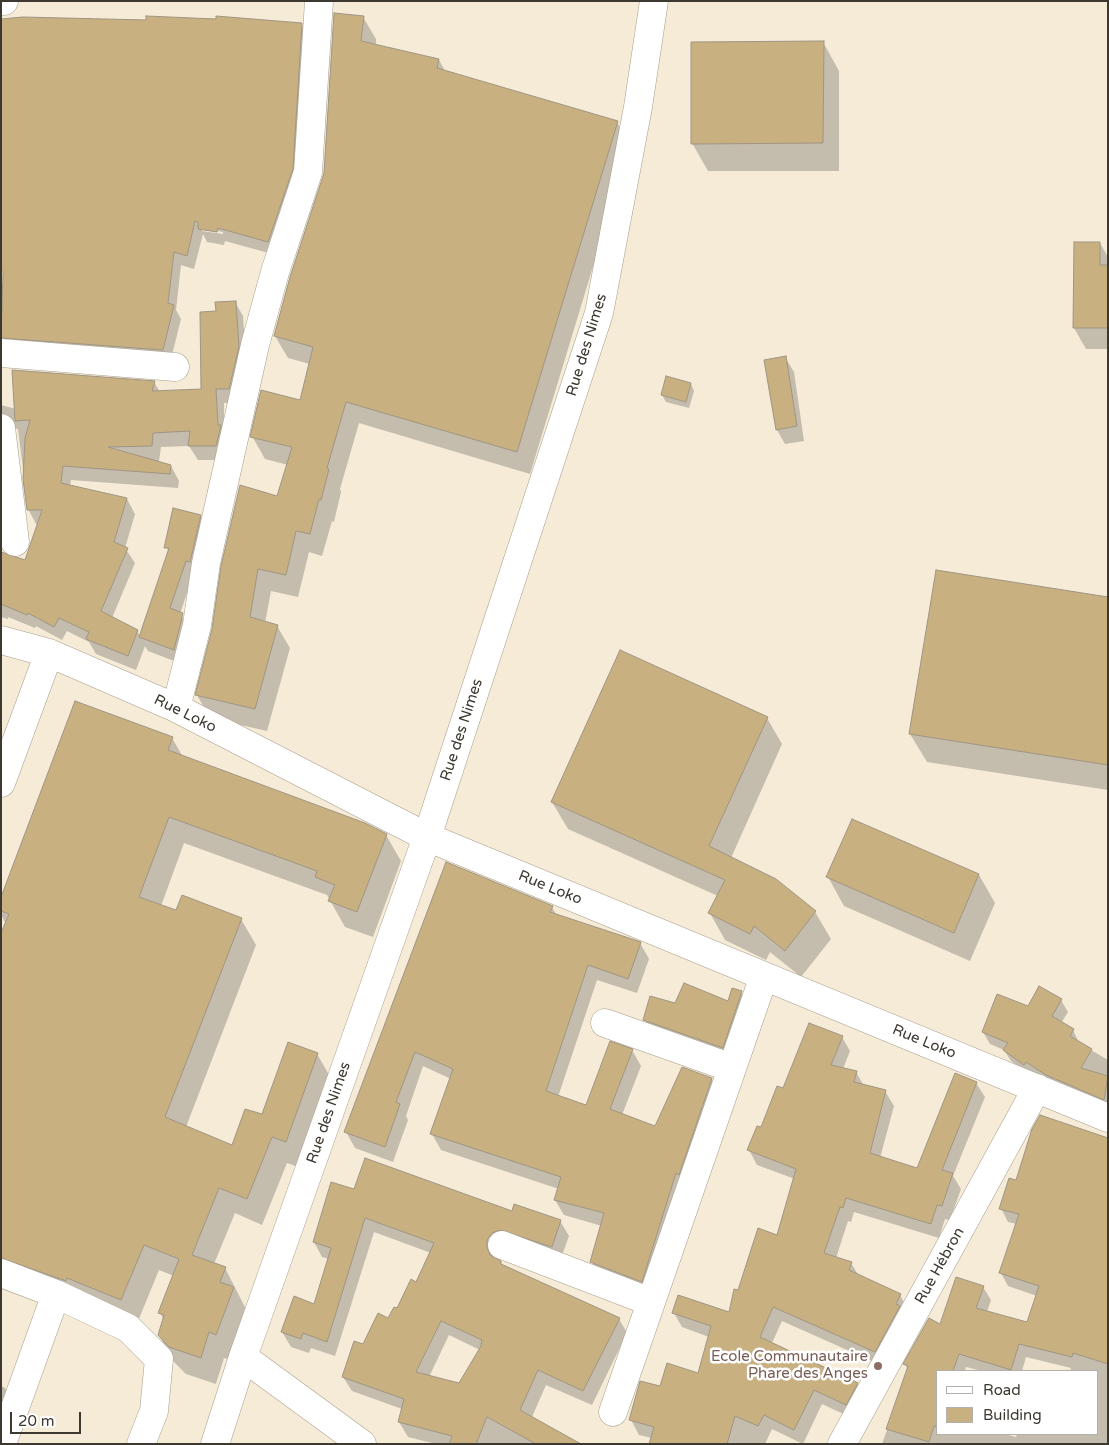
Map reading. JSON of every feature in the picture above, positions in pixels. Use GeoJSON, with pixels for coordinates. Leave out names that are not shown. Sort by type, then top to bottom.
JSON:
{"type":"FeatureCollection","features":[{"type":"Feature","properties":{"kind":"street"},"geometry":{"type":"LineString","coordinates":[[176,708],[196,625],[206,563],[255,345],[275,272],[308,172],[319,1]]}},
{"type":"Feature","properties":{"kind":"street","name":"Rue des Nimes"},"geometry":{"type":"LineString","coordinates":[[215,1444],[243,1357],[427,837],[599,313],[638,107],[654,1]]}},
{"type":"Feature","properties":{"kind":"street"},"geometry":{"type":"LineString","coordinates":[[1,353],[175,367]]}},
{"type":"Feature","properties":{"kind":"street"},"geometry":{"type":"LineString","coordinates":[[1,428],[15,542]]}},
{"type":"Feature","properties":{"kind":"street","name":"Rue Loko"},"geometry":{"type":"LineString","coordinates":[[1,640],[49,653],[176,708],[427,837],[1108,1118]]}},
{"type":"Feature","properties":{"kind":"street"},"geometry":{"type":"LineString","coordinates":[[1,783],[49,653]]}},
{"type":"Feature","properties":{"kind":"street"},"geometry":{"type":"LineString","coordinates":[[613,1412],[764,976]]}},
{"type":"Feature","properties":{"kind":"street"},"geometry":{"type":"LineString","coordinates":[[605,1023],[732,1068]]}},
{"type":"Feature","properties":{"kind":"street","name":"Rue Hébron"},"geometry":{"type":"LineString","coordinates":[[842,1444],[1037,1088]]}},
{"type":"Feature","properties":{"kind":"street"},"geometry":{"type":"LineString","coordinates":[[502,1246],[651,1302]]}},
{"type":"Feature","properties":{"kind":"street"},"geometry":{"type":"LineString","coordinates":[[1,1273],[56,1294],[128,1328],[159,1359],[154,1411],[141,1444]]}},
{"type":"Feature","properties":{"kind":"street"},"geometry":{"type":"LineString","coordinates":[[2,1444],[56,1294]]}},
{"type":"Feature","properties":{"kind":"street"},"geometry":{"type":"LineString","coordinates":[[243,1357],[362,1444]]}},
{"type":"Feature","properties":{"kind":"building"},"geometry":{"type":"Polygon","coordinates":[[[334,13],[364,16],[361,41],[439,59],[437,68],[618,121],[517,452],[346,402],[327,468],[329,469],[321,500],[319,499],[310,534],[296,531],[286,575],[258,569],[250,617],[278,625],[255,709],[195,695],[212,629],[221,566],[240,485],[277,496],[292,447],[250,437],[261,390],[300,400],[313,347],[274,336],[290,277],[324,173],[334,13]]]}},
{"type":"Feature","properties":{"kind":"building"},"geometry":{"type":"Polygon","coordinates":[[[146,16],[216,19],[216,16],[302,23],[293,169],[268,242],[218,228],[217,232],[198,229],[198,222],[195,221],[187,256],[174,252],[168,303],[174,305],[163,350],[1,338],[3,272],[1,271],[1,19],[23,17],[146,20],[146,16]]]}},
{"type":"Feature","properties":{"kind":"building"},"geometry":{"type":"Polygon","coordinates":[[[824,41],[823,143],[691,144],[691,42],[824,41]]]}},
{"type":"Feature","properties":{"kind":"building"},"geometry":{"type":"Polygon","coordinates":[[[1074,242],[1100,242],[1100,265],[1108,265],[1108,328],[1073,328],[1074,242]]]}},
{"type":"Feature","properties":{"kind":"building"},"geometry":{"type":"Polygon","coordinates":[[[236,301],[239,347],[229,389],[216,389],[218,425],[221,425],[216,446],[188,446],[190,431],[153,433],[152,446],[108,447],[171,465],[170,474],[63,466],[61,483],[127,498],[114,542],[128,548],[101,611],[138,630],[128,656],[86,639],[89,632],[59,618],[54,627],[28,613],[27,615],[1,604],[1,552],[25,560],[42,510],[27,510],[23,479],[25,438],[30,420],[15,421],[12,370],[155,381],[152,391],[201,389],[200,312],[216,311],[215,302],[236,301]]]}},
{"type":"Feature","properties":{"kind":"building"},"geometry":{"type":"Polygon","coordinates":[[[786,356],[797,426],[776,430],[764,360],[786,356]]]}},
{"type":"Feature","properties":{"kind":"building"},"geometry":{"type":"Polygon","coordinates":[[[666,376],[691,383],[686,402],[661,395],[666,376]]]}},
{"type":"Feature","properties":{"kind":"building"},"geometry":{"type":"Polygon","coordinates":[[[173,508],[201,515],[190,562],[186,561],[170,608],[183,613],[174,650],[139,637],[169,548],[164,548],[173,508]]]}},
{"type":"Feature","properties":{"kind":"building"},"geometry":{"type":"Polygon","coordinates":[[[936,570],[1108,597],[1108,765],[909,734],[936,570]]]}},
{"type":"Feature","properties":{"kind":"building"},"geometry":{"type":"Polygon","coordinates":[[[620,650],[768,717],[709,846],[776,879],[816,911],[785,951],[754,926],[750,934],[708,913],[725,880],[551,802],[620,650]]]}},
{"type":"Feature","properties":{"kind":"building"},"geometry":{"type":"Polygon","coordinates":[[[75,701],[173,737],[168,750],[365,823],[387,834],[357,912],[328,901],[335,885],[315,877],[317,871],[169,817],[139,897],[176,910],[182,895],[242,918],[165,1117],[232,1145],[245,1109],[262,1114],[288,1042],[318,1053],[286,1142],[272,1137],[247,1199],[219,1188],[192,1255],[226,1267],[220,1282],[234,1287],[216,1335],[209,1332],[201,1358],[169,1347],[158,1335],[164,1315],[158,1313],[179,1259],[144,1245],[121,1300],[67,1278],[66,1281],[1,1258],[1,933],[9,914],[1,911],[1,897],[75,701]]]}},
{"type":"Feature","properties":{"kind":"building"},"geometry":{"type":"Polygon","coordinates":[[[852,819],[979,874],[954,933],[826,877],[852,819]]]}},
{"type":"Feature","properties":{"kind":"building"},"geometry":{"type":"Polygon","coordinates":[[[446,862],[553,906],[550,912],[641,942],[628,979],[588,965],[546,1091],[586,1105],[610,1041],[633,1049],[610,1109],[655,1126],[682,1067],[712,1078],[679,1175],[676,1173],[642,1282],[590,1262],[604,1213],[554,1200],[561,1177],[430,1134],[453,1069],[415,1052],[396,1102],[400,1104],[385,1147],[344,1132],[446,862]]]}},
{"type":"Feature","properties":{"kind":"building"},"geometry":{"type":"Polygon","coordinates":[[[684,983],[728,1001],[732,988],[742,991],[723,1048],[643,1020],[650,996],[675,1003],[684,983]]]}},
{"type":"Feature","properties":{"kind":"building"},"geometry":{"type":"Polygon","coordinates":[[[1039,986],[1062,999],[1052,1016],[1074,1029],[1070,1036],[1092,1049],[1081,1068],[1108,1076],[1104,1100],[1046,1075],[1026,1062],[1024,1065],[1003,1050],[1008,1043],[982,1032],[997,994],[1028,1006],[1039,986]]]}},
{"type":"Feature","properties":{"kind":"building"},"geometry":{"type":"Polygon","coordinates":[[[809,1023],[843,1036],[831,1065],[857,1071],[854,1082],[886,1090],[870,1153],[917,1168],[955,1073],[977,1082],[942,1170],[953,1173],[942,1206],[937,1205],[931,1224],[846,1198],[843,1208],[840,1207],[824,1253],[852,1262],[849,1270],[901,1294],[896,1304],[900,1306],[875,1352],[773,1307],[760,1337],[858,1383],[846,1405],[814,1390],[794,1430],[764,1415],[758,1426],[735,1416],[727,1444],[649,1444],[654,1427],[629,1420],[640,1381],[660,1386],[667,1363],[698,1373],[711,1326],[672,1313],[678,1295],[729,1312],[734,1289],[738,1290],[758,1228],[777,1235],[796,1169],[747,1150],[757,1126],[761,1127],[777,1086],[783,1088],[809,1023]]]}},
{"type":"Feature","properties":{"kind":"building"},"geometry":{"type":"Polygon","coordinates":[[[1040,1115],[1108,1138],[1108,1364],[1073,1353],[1072,1357],[1019,1344],[1011,1370],[959,1354],[953,1370],[936,1370],[936,1426],[934,1426],[929,1442],[886,1429],[908,1366],[903,1364],[929,1318],[940,1324],[956,1277],[984,1286],[976,1308],[1027,1322],[1039,1286],[999,1273],[1019,1214],[999,1209],[1009,1178],[1016,1180],[1032,1129],[1040,1115]]]}},
{"type":"Feature","properties":{"kind":"building"},"geometry":{"type":"Polygon","coordinates":[[[365,1158],[512,1211],[514,1204],[561,1220],[552,1247],[500,1230],[492,1233],[487,1240],[487,1247],[490,1255],[501,1261],[501,1264],[620,1318],[583,1391],[538,1370],[520,1410],[581,1444],[536,1444],[487,1417],[476,1444],[449,1444],[452,1436],[398,1422],[404,1399],[342,1377],[354,1341],[363,1344],[378,1313],[388,1318],[394,1307],[397,1308],[411,1279],[416,1282],[434,1243],[365,1218],[327,1342],[303,1333],[301,1339],[281,1332],[294,1296],[314,1304],[331,1248],[313,1242],[331,1182],[354,1189],[365,1158]],[[441,1321],[416,1372],[459,1383],[481,1346],[482,1340],[441,1321]]]}},
{"type":"Feature","properties":{"kind":"place","name":"Ecole Communautaire Phare des Anges"},"geometry":{"type":"Point","coordinates":[878,1366]}}]}
